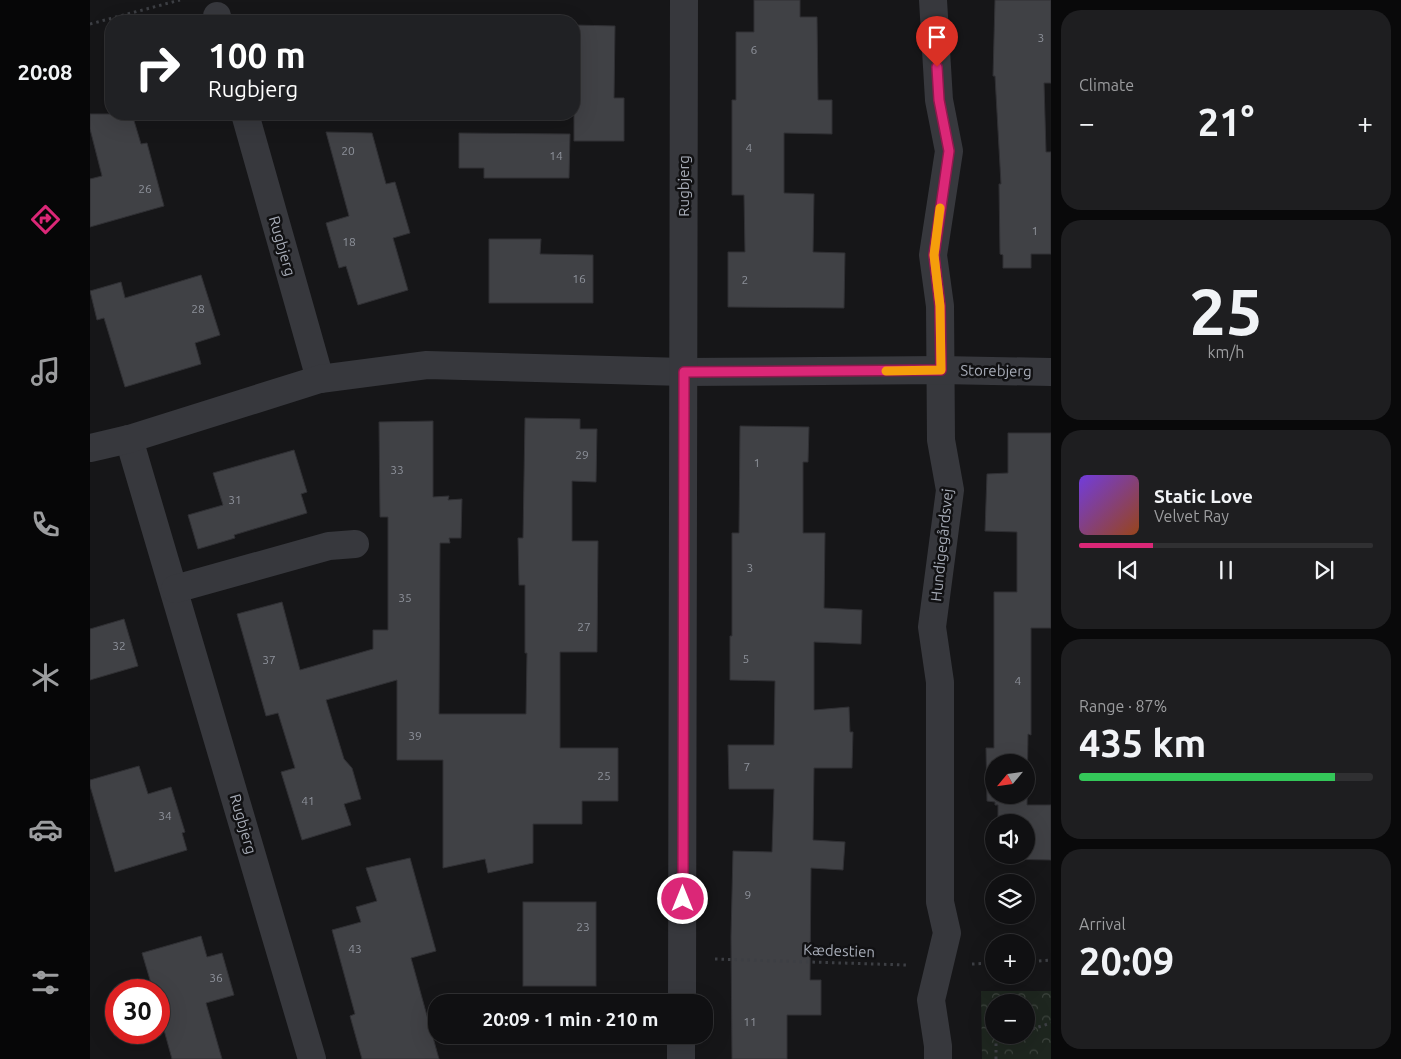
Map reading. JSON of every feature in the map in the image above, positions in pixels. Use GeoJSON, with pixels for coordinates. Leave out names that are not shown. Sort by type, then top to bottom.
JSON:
{"type":"FeatureCollection","features":[{"type":"Feature","properties":{"kind":"street","name":"Rugbjerg"},"geometry":{"type":"LineString","coordinates":[[682,994],[684,0]]}},
{"type":"Feature","properties":{"kind":"street","name":"Hundigegårdsvej"},"geometry":{"type":"LineString","coordinates":[[933,0],[939,100],[949,151],[934,255],[940,306],[941,440],[950,490],[932,627],[940,682],[940,902],[948,933],[931,1000],[938,1046],[938,1059]]}},
{"type":"Feature","properties":{"kind":"street","name":"Rugbjerg"},"geometry":{"type":"LineString","coordinates":[[246,120],[320,379]]}},
{"type":"Feature","properties":{"kind":"street"},"geometry":{"type":"LineString","coordinates":[[90,448],[129,439],[320,379],[427,365],[684,372],[941,370]]}},
{"type":"Feature","properties":{"kind":"street","name":"Storebjerg"},"geometry":{"type":"LineString","coordinates":[[941,370],[1051,372]]}},
{"type":"Feature","properties":{"kind":"street","name":"Rugbjerg"},"geometry":{"type":"LineString","coordinates":[[129,439],[175,589],[312,1059]]}},
{"type":"Feature","properties":{"kind":"street"},"geometry":{"type":"LineString","coordinates":[[175,589],[329,546],[355,544]]}},
{"type":"Feature","properties":{"kind":"street"},"geometry":{"type":"LineString","coordinates":[[681,1059],[682,1044]]}},
{"type":"Feature","properties":{"kind":"path"},"geometry":{"type":"LineString","coordinates":[[124,15],[180,0]]}},
{"type":"Feature","properties":{"kind":"path"},"geometry":{"type":"LineString","coordinates":[[90,24],[105,20]]}},
{"type":"Feature","properties":{"kind":"path","name":"Kædestien"},"geometry":{"type":"LineString","coordinates":[[683,958],[940,966],[985,964]]}},
{"type":"Feature","properties":{"kind":"path"},"geometry":{"type":"LineString","coordinates":[[1035,961],[1051,960]]}},
{"type":"Feature","properties":{"kind":"path"},"geometry":{"type":"LineString","coordinates":[[1035,1028],[1051,1024]]}},
{"type":"Feature","properties":{"kind":"path"},"geometry":{"type":"LineString","coordinates":[[996,1044],[996,1059]]}},
{"type":"Feature","properties":{"kind":"green space"},"geometry":{"type":"Polygon","coordinates":[[[981,991],[1051,991],[1051,1059],[982,1059],[981,991]]]}},
{"type":"Feature","properties":{"kind":"building"},"geometry":{"type":"Polygon","coordinates":[[[754,0],[800,0],[800,17],[817,17],[818,100],[832,100],[832,134],[784,133],[784,193],[814,194],[813,252],[845,253],[844,308],[728,307],[728,252],[745,252],[744,195],[732,195],[732,100],[736,100],[736,32],[754,32],[754,0]]]}},
{"type":"Feature","properties":{"kind":"building"},"geometry":{"type":"Polygon","coordinates":[[[995,0],[1051,0],[1051,83],[1044,83],[1046,152],[1051,152],[1051,254],[1031,254],[1031,268],[1003,268],[1003,255],[1000,254],[999,184],[1001,184],[995,76],[993,76],[995,0]]]}},
{"type":"Feature","properties":{"kind":"building"},"geometry":{"type":"Polygon","coordinates":[[[580,25],[615,26],[614,98],[624,98],[624,141],[574,141],[574,120],[580,120],[580,25]]]}},
{"type":"Feature","properties":{"kind":"building"},"geometry":{"type":"Polygon","coordinates":[[[90,114],[105,114],[105,120],[134,120],[141,144],[147,143],[164,206],[90,227],[90,179],[102,176],[90,129],[90,114]]]}},
{"type":"Feature","properties":{"kind":"building"},"geometry":{"type":"Polygon","coordinates":[[[326,132],[372,133],[386,184],[395,182],[410,233],[393,238],[408,290],[358,305],[346,266],[339,268],[326,223],[349,216],[326,132]]]}},
{"type":"Feature","properties":{"kind":"building"},"geometry":{"type":"Polygon","coordinates":[[[459,133],[570,134],[569,178],[484,178],[484,168],[459,168],[459,133]]]}},
{"type":"Feature","properties":{"kind":"building"},"geometry":{"type":"Polygon","coordinates":[[[489,239],[541,239],[540,254],[593,255],[593,303],[489,303],[489,239]]]}},
{"type":"Feature","properties":{"kind":"building"},"geometry":{"type":"Polygon","coordinates":[[[201,275],[220,335],[195,343],[201,364],[125,387],[104,318],[97,320],[90,291],[121,282],[125,298],[201,275]]]}},
{"type":"Feature","properties":{"kind":"building"},"geometry":{"type":"Polygon","coordinates":[[[525,418],[580,419],[580,429],[597,429],[596,482],[572,481],[572,541],[598,541],[597,652],[560,652],[560,748],[618,748],[618,801],[582,801],[582,824],[533,824],[533,863],[488,873],[485,859],[443,868],[443,760],[397,760],[397,680],[326,700],[344,759],[352,768],[361,799],[344,804],[351,825],[302,840],[281,772],[295,768],[278,713],[266,716],[237,614],[282,602],[300,670],[373,649],[373,630],[388,630],[388,517],[380,517],[379,422],[433,421],[433,497],[449,496],[448,500],[462,499],[461,538],[449,538],[450,543],[440,543],[439,714],[526,714],[525,585],[519,585],[518,538],[523,538],[525,418]]]}},
{"type":"Feature","properties":{"kind":"building"},"geometry":{"type":"Polygon","coordinates":[[[740,426],[809,427],[808,462],[803,462],[803,533],[825,533],[824,608],[862,610],[861,644],[814,642],[814,710],[849,707],[850,732],[853,732],[852,768],[814,768],[813,840],[845,842],[843,870],[811,868],[810,980],[821,980],[821,1015],[787,1015],[787,1059],[732,1059],[731,937],[733,851],[772,852],[774,789],[729,789],[728,745],[774,745],[775,681],[730,680],[732,533],[739,533],[740,426]]]}},
{"type":"Feature","properties":{"kind":"building"},"geometry":{"type":"Polygon","coordinates":[[[1008,433],[1051,433],[1051,628],[1031,628],[1031,735],[1028,734],[1028,754],[986,754],[986,748],[994,748],[994,592],[1017,592],[1017,532],[985,531],[987,474],[1008,473],[1008,433]]]}},
{"type":"Feature","properties":{"kind":"building"},"geometry":{"type":"Polygon","coordinates":[[[294,450],[307,492],[301,494],[307,513],[234,535],[235,538],[198,549],[188,515],[223,505],[213,473],[294,450]]]}},
{"type":"Feature","properties":{"kind":"building"},"geometry":{"type":"Polygon","coordinates":[[[124,619],[138,666],[90,680],[90,629],[124,619]]]}},
{"type":"Feature","properties":{"kind":"building"},"geometry":{"type":"Polygon","coordinates":[[[139,766],[148,794],[171,787],[185,832],[182,833],[187,850],[115,872],[90,786],[90,780],[139,766]]]}},
{"type":"Feature","properties":{"kind":"building"},"geometry":{"type":"Polygon","coordinates":[[[1027,804],[1051,805],[1051,860],[1035,860],[1035,814],[998,814],[998,805],[995,805],[1027,804]]]}},
{"type":"Feature","properties":{"kind":"building"},"geometry":{"type":"Polygon","coordinates":[[[410,858],[436,951],[411,958],[428,1019],[428,1044],[435,1044],[439,1059],[362,1059],[350,1016],[355,1014],[332,930],[361,922],[356,907],[377,901],[366,868],[410,858]]]}},
{"type":"Feature","properties":{"kind":"building"},"geometry":{"type":"Polygon","coordinates":[[[523,902],[596,902],[596,986],[523,986],[523,902]]]}},
{"type":"Feature","properties":{"kind":"building"},"geometry":{"type":"Polygon","coordinates":[[[201,936],[207,957],[222,953],[234,995],[206,1003],[222,1059],[172,1059],[168,1044],[170,1044],[170,979],[150,979],[142,953],[201,936]]]}},
{"type":"Feature","properties":{"kind":"slow traffic"},"geometry":{"type":"LineString","coordinates":[[886,371],[941,370],[940,306],[934,255],[940,208]]}},
{"type":"Feature","properties":{"kind":"route"},"geometry":{"type":"LineString","coordinates":[[683,899],[684,372],[941,370],[940,306],[934,255],[949,151],[939,100],[937,67]]}}]}
